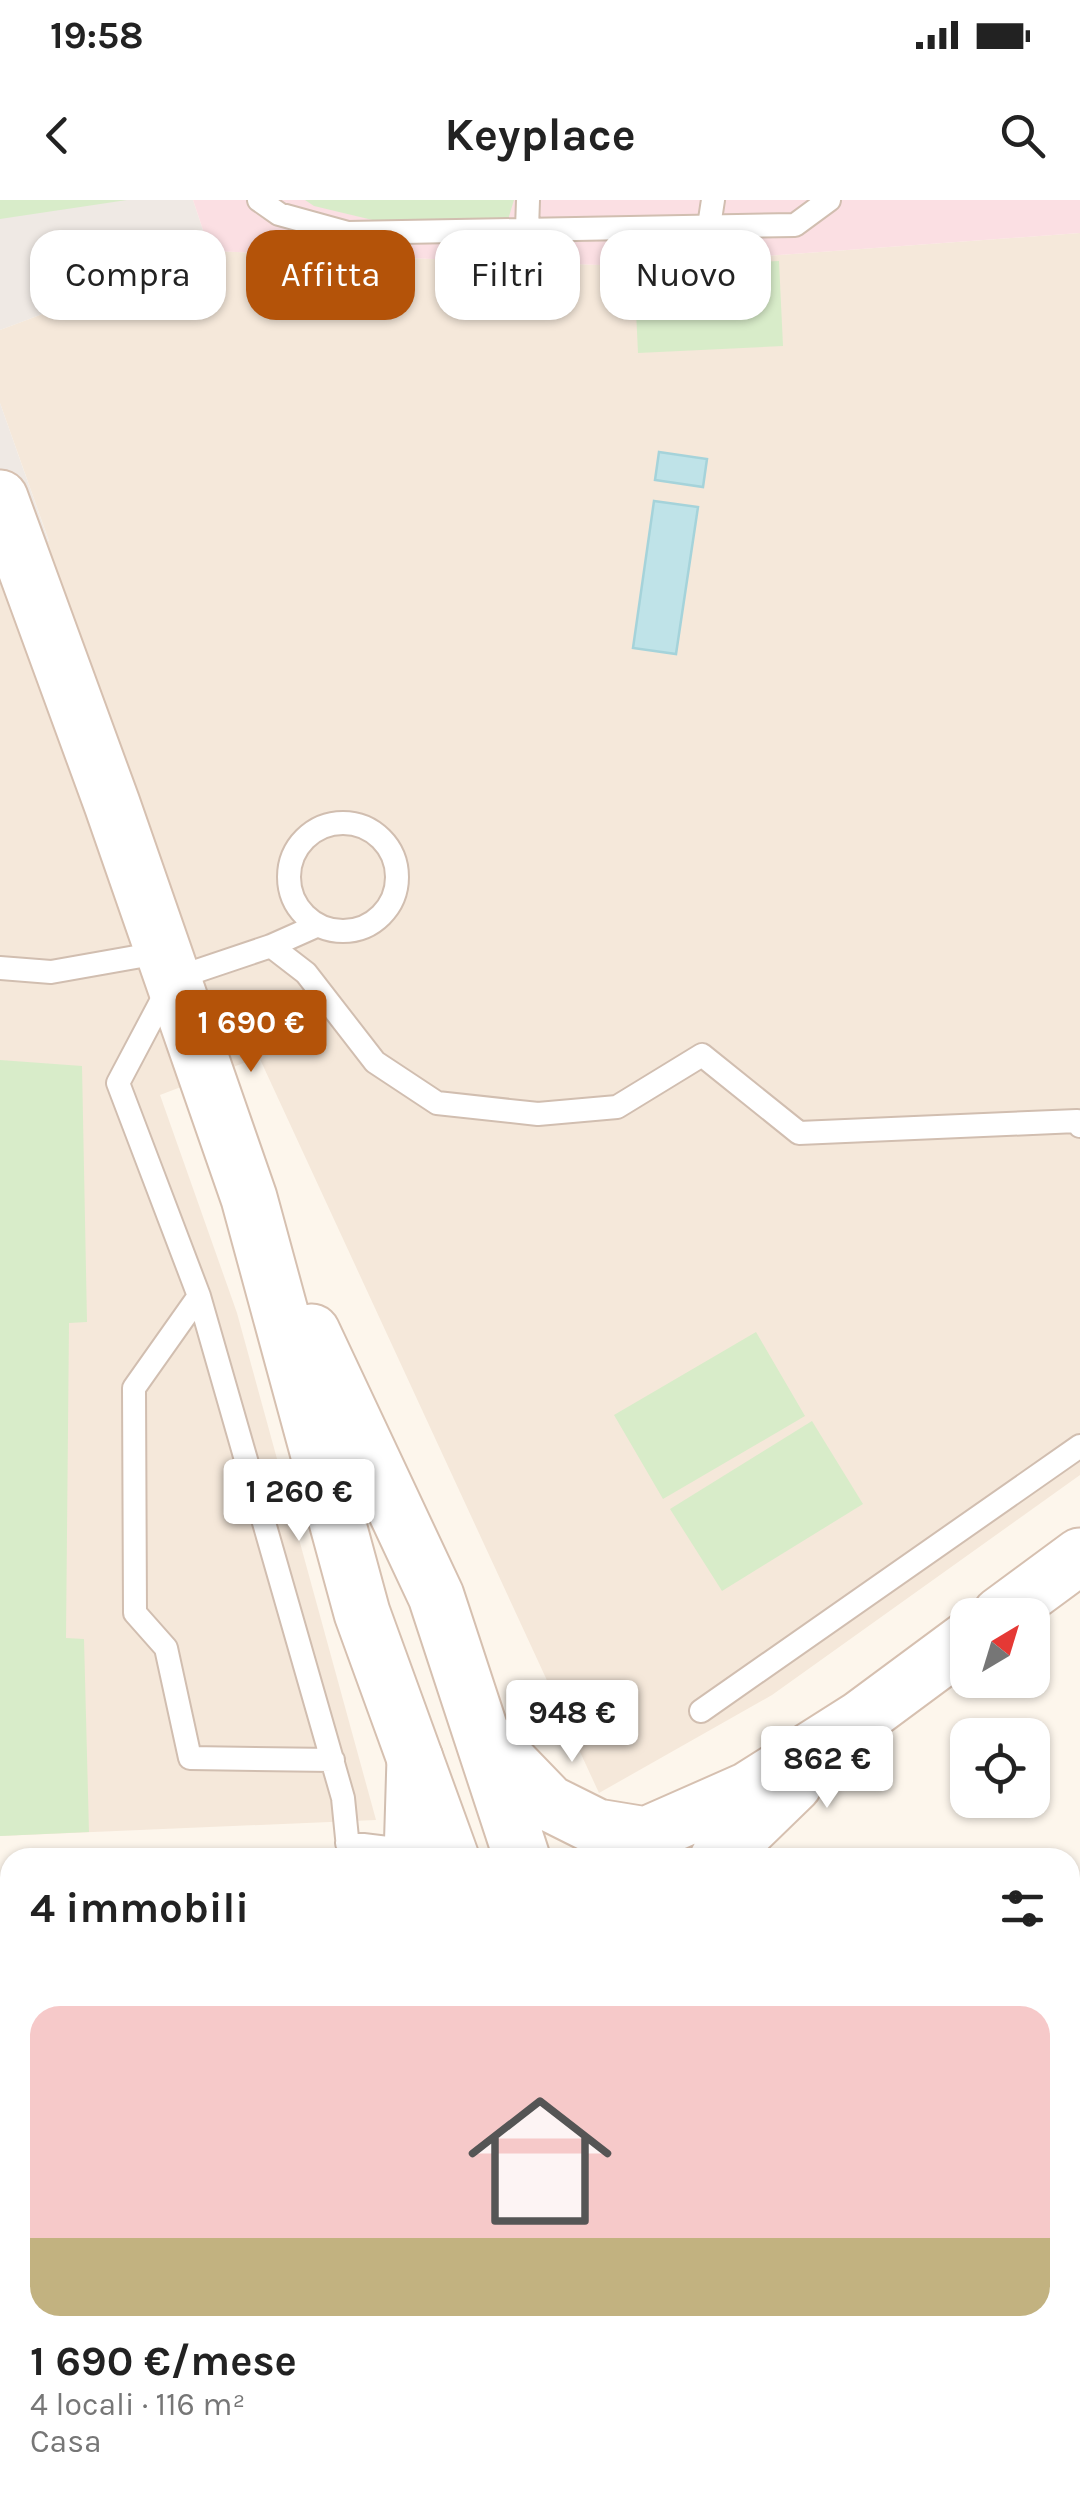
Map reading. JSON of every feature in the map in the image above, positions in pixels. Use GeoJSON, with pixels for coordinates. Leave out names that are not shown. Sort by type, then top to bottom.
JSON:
{"type":"FeatureCollection","features":[{"type":"Feature","properties":{"kind":"main road"},"geometry":{"type":"LineString","coordinates":[[0,498],[249,1198],[362,1613],[415,1759],[424,1848]]}},
{"type":"Feature","properties":{"kind":"main road"},"geometry":{"type":"LineString","coordinates":[[249,1198],[436,1596],[519,1848]]}},
{"type":"Feature","properties":{"kind":"main road"},"geometry":{"type":"LineString","coordinates":[[1023,1598],[1080,1556]]}},
{"type":"Feature","properties":{"kind":"main road"},"geometry":{"type":"LineString","coordinates":[[480,1732],[549,1803],[632,1846],[748,1790],[860,1719],[950,1652]]}},
{"type":"Feature","properties":{"kind":"main road"},"geometry":{"type":"LineString","coordinates":[[729,1848],[860,1719]]}},
{"type":"Feature","properties":{"kind":"lane"},"geometry":{"type":"LineString","coordinates":[[259,200],[279,214],[348,233],[795,225],[828,200]]}},
{"type":"Feature","properties":{"kind":"lane"},"geometry":{"type":"LineString","coordinates":[[526,229],[528,200]]}},
{"type":"Feature","properties":{"kind":"lane"},"geometry":{"type":"LineString","coordinates":[[709,226],[713,200]]}},
{"type":"Feature","properties":{"kind":"lane"},"geometry":{"type":"LineString","coordinates":[[0,968],[51,972],[168,966],[271,946],[316,926],[350,932],[366,927],[391,904],[398,871],[393,854],[370,829],[336,823],[305,837],[295,850],[288,884],[293,901],[316,926]]}},
{"type":"Feature","properties":{"kind":"lane"},"geometry":{"type":"LineString","coordinates":[[271,946],[306,973],[375,1062],[437,1103],[538,1114],[618,1107],[702,1056],[798,1133],[1077,1121],[1080,1126]]}},
{"type":"Feature","properties":{"kind":"lane"},"geometry":{"type":"LineString","coordinates":[[168,966],[118,1083],[198,1296],[343,1798],[348,1848]]}},
{"type":"Feature","properties":{"kind":"lane"},"geometry":{"type":"LineString","coordinates":[[198,1296],[134,1388],[135,1613],[166,1648],[190,1758],[332,1760]]}},
{"type":"Feature","properties":{"kind":"lane"},"geometry":{"type":"LineString","coordinates":[[701,1711],[1080,1446]]}},
{"type":"Feature","properties":{"kind":"shaded area"},"geometry":{"type":"Polygon","coordinates":[[[0,200],[193,200],[203,230],[30,230],[30,319],[0,330],[0,200]]]}},
{"type":"Feature","properties":{"kind":"shaded area"},"geometry":{"type":"Polygon","coordinates":[[[193,200],[1080,200],[1080,233],[771,256],[771,230],[600,230],[600,265],[580,264],[580,230],[435,230],[435,259],[415,258],[415,230],[246,230],[246,252],[226,252],[226,230],[203,230],[193,200]]]}},
{"type":"Feature","properties":{"kind":"shaded area"},"geometry":{"type":"Polygon","coordinates":[[[1080,233],[1080,1475],[772,1695],[599,1793],[259,1057],[160,1095],[237,1313],[376,1820],[0,1836],[0,536],[49,541],[0,403],[0,330],[30,319],[226,320],[226,252],[246,252],[246,320],[415,320],[415,258],[435,259],[435,320],[580,320],[580,264],[600,265],[600,320],[771,320],[771,256],[1080,233]]]}},
{"type":"Feature","properties":{"kind":"shaded area"},"geometry":{"type":"Polygon","coordinates":[[[0,403],[49,542],[0,536],[0,403]]]}},
{"type":"Feature","properties":{"kind":"green space"},"geometry":{"type":"Polygon","coordinates":[[[0,200],[127,200],[0,219],[0,200]]]}},
{"type":"Feature","properties":{"kind":"green space"},"geometry":{"type":"Polygon","coordinates":[[[305,200],[514,200],[507,223],[381,222],[314,206],[305,200]]]}},
{"type":"Feature","properties":{"kind":"green space"},"geometry":{"type":"Polygon","coordinates":[[[771,261],[779,261],[783,346],[638,353],[636,320],[771,320],[771,261]]]}},
{"type":"Feature","properties":{"kind":"green space"},"geometry":{"type":"Polygon","coordinates":[[[0,1060],[82,1066],[87,1322],[69,1323],[66,1638],[84,1639],[89,1832],[0,1836],[0,1060]]]}},
{"type":"Feature","properties":{"kind":"green space"},"geometry":{"type":"Polygon","coordinates":[[[756,1332],[805,1416],[663,1499],[614,1415],[756,1332]]]}},
{"type":"Feature","properties":{"kind":"green space"},"geometry":{"type":"Polygon","coordinates":[[[812,1421],[863,1504],[722,1591],[670,1509],[812,1421]]]}},
{"type":"Feature","properties":{"kind":"water"},"geometry":{"type":"Polygon","coordinates":[[[659,452],[707,459],[703,487],[655,480],[659,452]]]}},
{"type":"Feature","properties":{"kind":"water"},"geometry":{"type":"Polygon","coordinates":[[[654,501],[698,507],[676,654],[633,648],[654,501]]]}}]}
